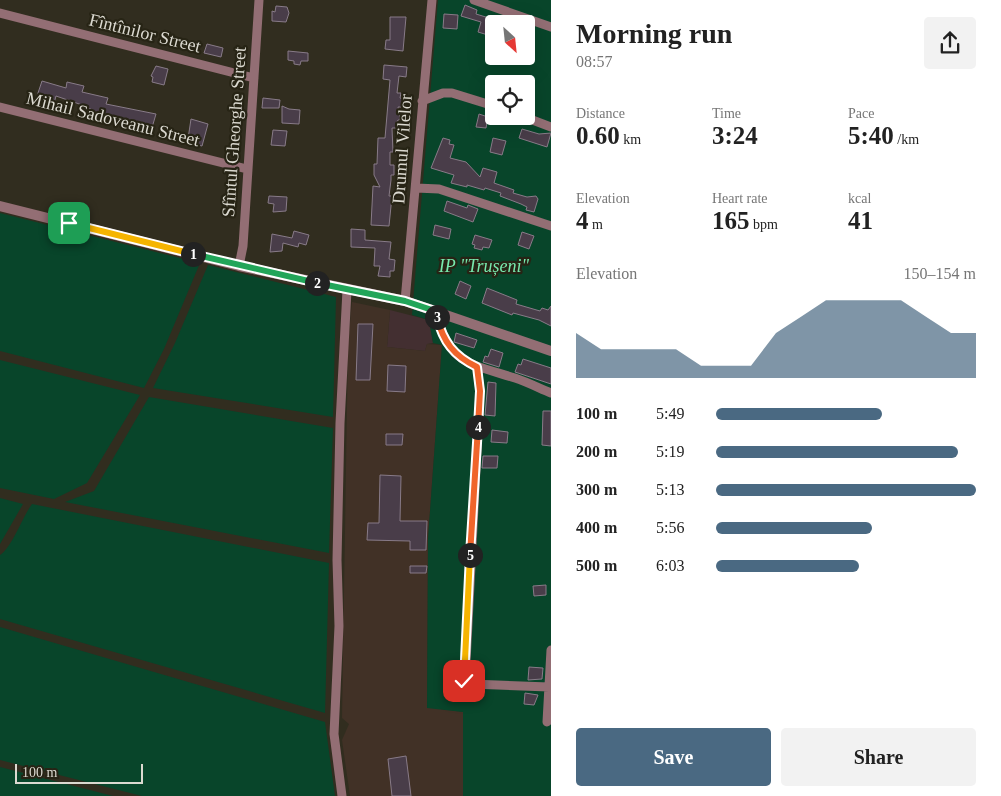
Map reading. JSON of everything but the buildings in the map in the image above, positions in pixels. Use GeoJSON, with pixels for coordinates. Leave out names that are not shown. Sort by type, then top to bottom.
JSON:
{"type":"FeatureCollection","features":[{"type":"Feature","properties":{"kind":"street","name":"Sfîntul Gheorghe Street"},"geometry":{"type":"LineString","coordinates":[[239,266],[243,246],[259,0]]}},
{"type":"Feature","properties":{"kind":"street","name":"Drumul Vilelor"},"geometry":{"type":"LineString","coordinates":[[405,301],[432,0]]}},
{"type":"Feature","properties":{"kind":"street"},"geometry":{"type":"LineString","coordinates":[[474,0],[551,27]]}},
{"type":"Feature","properties":{"kind":"street","name":"Fîntînilor Street"},"geometry":{"type":"LineString","coordinates":[[0,13],[254,78]]}},
{"type":"Feature","properties":{"kind":"street"},"geometry":{"type":"LineString","coordinates":[[422,101],[444,92],[485,103]]}},
{"type":"Feature","properties":{"kind":"street","name":"Mihail Sadoveanu Street"},"geometry":{"type":"LineString","coordinates":[[0,107],[247,169]]}},
{"type":"Feature","properties":{"kind":"street"},"geometry":{"type":"LineString","coordinates":[[535,120],[551,126]]}},
{"type":"Feature","properties":{"kind":"street"},"geometry":{"type":"LineString","coordinates":[[416,188],[440,189],[551,226]]}},
{"type":"Feature","properties":{"kind":"street"},"geometry":{"type":"LineString","coordinates":[[0,206],[239,266],[405,301],[551,351]]}},
{"type":"Feature","properties":{"kind":"street"},"geometry":{"type":"LineString","coordinates":[[342,796],[334,734],[339,640],[337,560],[340,423],[347,290]]}},
{"type":"Feature","properties":{"kind":"street"},"geometry":{"type":"LineString","coordinates":[[435,311],[441,333],[447,345],[456,355],[477,367],[517,379],[551,393]]}},
{"type":"Feature","properties":{"kind":"street"},"geometry":{"type":"LineString","coordinates":[[477,367],[480,391],[464,681],[471,684],[549,687]]}},
{"type":"Feature","properties":{"kind":"street"},"geometry":{"type":"LineString","coordinates":[[547,722],[551,650]]}},
{"type":"Feature","properties":{"kind":"shaded area"},"geometry":{"type":"Polygon","coordinates":[[[352,302],[390,310],[387,347],[425,351],[427,344],[442,345],[428,539],[427,707],[463,712],[463,796],[350,796],[342,740],[349,724],[342,718],[348,343],[352,302]]]}},
{"type":"Feature","properties":{"kind":"shaded area"},"geometry":{"type":"Polygon","coordinates":[[[390,310],[429,320],[433,343],[427,344],[425,351],[387,347],[390,310]]]}},
{"type":"Feature","properties":{"kind":"green space","name":"IP \"Trușeni\""},"geometry":{"type":"Polygon","coordinates":[[[438,0],[551,0],[551,796],[463,796],[463,712],[427,708],[428,539],[442,345],[433,343],[429,320],[412,315],[438,0]]]}},
{"type":"Feature","properties":{"kind":"green space"},"geometry":{"type":"Polygon","coordinates":[[[0,213],[200,263],[164,349],[144,388],[0,351],[0,213]]]}},
{"type":"Feature","properties":{"kind":"green space"},"geometry":{"type":"Polygon","coordinates":[[[208,265],[336,297],[333,417],[153,388],[175,343],[208,265]]]}},
{"type":"Feature","properties":{"kind":"green space"},"geometry":{"type":"Polygon","coordinates":[[[0,360],[140,395],[87,483],[54,499],[0,488],[0,360]]]}},
{"type":"Feature","properties":{"kind":"green space"},"geometry":{"type":"Polygon","coordinates":[[[149,397],[333,428],[329,553],[65,502],[94,491],[149,397]]]}},
{"type":"Feature","properties":{"kind":"green space"},"geometry":{"type":"Polygon","coordinates":[[[0,498],[23,504],[0,544],[0,498]]]}},
{"type":"Feature","properties":{"kind":"green space"},"geometry":{"type":"Polygon","coordinates":[[[32,504],[329,563],[325,713],[0,619],[0,555],[13,539],[32,504]]]}},
{"type":"Feature","properties":{"kind":"green space"},"geometry":{"type":"Polygon","coordinates":[[[0,627],[325,722],[335,796],[142,796],[0,760],[0,627]]]}},
{"type":"Feature","properties":{"kind":"green space"},"geometry":{"type":"Polygon","coordinates":[[[0,767],[113,796],[0,796],[0,767]]]}},
{"type":"Feature","properties":{"kind":"route"},"geometry":{"type":"LineString","coordinates":[[69,223],[239,266],[405,301],[435,311],[441,333],[447,345],[462,360],[477,367],[480,391],[464,681]]}}]}
